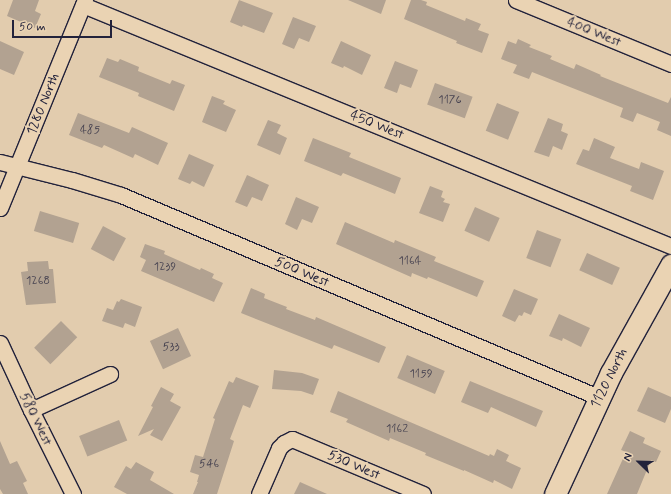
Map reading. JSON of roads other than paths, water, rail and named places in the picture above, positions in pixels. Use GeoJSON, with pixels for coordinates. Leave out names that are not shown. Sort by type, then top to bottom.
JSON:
{"type":"FeatureCollection","features":[{"type":"Feature","properties":{"kind":"street","name":"400 West"},"geometry":{"type":"LineString","coordinates":[[516,0],[671,64]]}},
{"type":"Feature","properties":{"kind":"street","name":"1280 North"},"geometry":{"type":"LineString","coordinates":[[0,208],[84,3]]}},
{"type":"Feature","properties":{"kind":"street","name":"450 West"},"geometry":{"type":"LineString","coordinates":[[84,3],[671,246]]}},
{"type":"Feature","properties":{"kind":"street","name":"500 West"},"geometry":{"type":"LineString","coordinates":[[0,162],[72,180],[121,195],[598,397]]}},
{"type":"Feature","properties":{"kind":"street","name":"1120 North"},"geometry":{"type":"LineString","coordinates":[[555,494],[598,397],[671,265]]}},
{"type":"Feature","properties":{"kind":"street","name":"580 West"},"geometry":{"type":"LineString","coordinates":[[0,343],[31,410],[74,494]]}},
{"type":"Feature","properties":{"kind":"street"},"geometry":{"type":"LineString","coordinates":[[31,410],[110,374]]}},
{"type":"Feature","properties":{"kind":"street","name":"530 West"},"geometry":{"type":"LineString","coordinates":[[259,494],[279,448],[284,442],[292,439],[423,494]]}}]}
